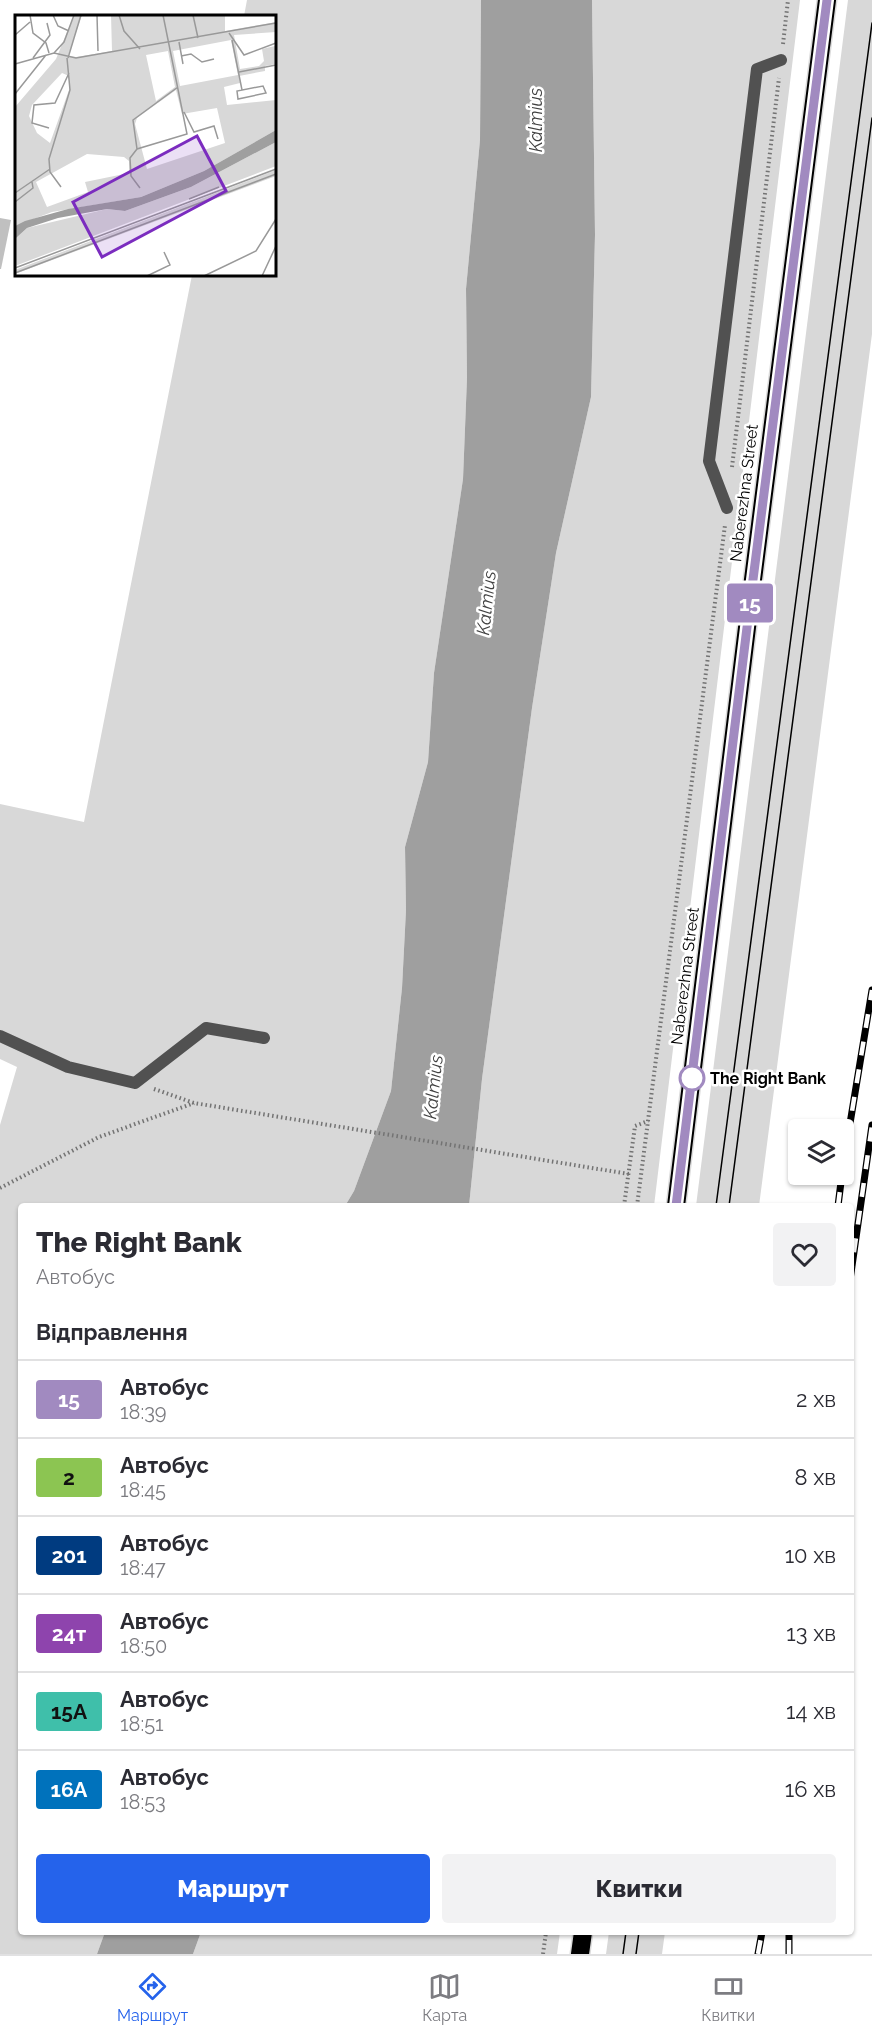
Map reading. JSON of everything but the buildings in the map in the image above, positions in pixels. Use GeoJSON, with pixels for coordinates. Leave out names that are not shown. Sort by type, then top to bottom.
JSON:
{"type":"FeatureCollection","features":[{"type":"Feature","properties":{"kind":"highway","name":"Naberezhna Street"},"geometry":{"type":"LineString","coordinates":[[676,1203],[827,0]]}},
{"type":"Feature","properties":{"kind":"highway"},"geometry":{"type":"LineString","coordinates":[[580,1954],[583,1935]]}},
{"type":"Feature","properties":{"kind":"lane"},"geometry":{"type":"LineString","coordinates":[[727,507],[709,461],[757,69],[781,60]]}},
{"type":"Feature","properties":{"kind":"lane"},"geometry":{"type":"LineString","coordinates":[[0,1036],[68,1068],[135,1083],[206,1028],[264,1038]]}},
{"type":"Feature","properties":{"kind":"path"},"geometry":{"type":"LineString","coordinates":[[731,472],[788,0]]}},
{"type":"Feature","properties":{"kind":"path"},"geometry":{"type":"LineString","coordinates":[[637,1203],[727,507]]}},
{"type":"Feature","properties":{"kind":"path"},"geometry":{"type":"LineString","coordinates":[[135,1083],[194,1103],[629,1174]]}},
{"type":"Feature","properties":{"kind":"path"},"geometry":{"type":"LineString","coordinates":[[0,1188],[99,1137],[194,1103]]}},
{"type":"Feature","properties":{"kind":"path"},"geometry":{"type":"LineString","coordinates":[[624,1203],[635,1126],[648,1121]]}},
{"type":"Feature","properties":{"kind":"path"},"geometry":{"type":"LineString","coordinates":[[543,1954],[546,1935]]}},
{"type":"Feature","properties":{"kind":"shaded area"},"geometry":{"type":"Polygon","coordinates":[[[247,0],[481,0],[480,140],[466,289],[467,378],[463,479],[434,673],[428,762],[405,847],[406,910],[402,988],[391,1091],[354,1191],[347,1203],[18,1203],[18,1935],[104,1935],[97,1954],[0,1954],[0,1125],[17,1067],[0,1059],[0,804],[84,822],[192,276],[276,276],[276,15],[244,15],[247,0]]]}},
{"type":"Feature","properties":{"kind":"shaded area"},"geometry":{"type":"Polygon","coordinates":[[[592,0],[800,0],[654,1203],[469,1203],[482,1079],[532,708],[556,553],[591,397],[595,235],[592,0]]]}},
{"type":"Feature","properties":{"kind":"shaded area"},"geometry":{"type":"Polygon","coordinates":[[[848,0],[872,0],[872,334],[759,1203],[696,1203],[848,0]]]}},
{"type":"Feature","properties":{"kind":"shaded area"},"geometry":{"type":"Polygon","coordinates":[[[200,1935],[560,1935],[557,1954],[193,1954],[200,1935]]]}},
{"type":"Feature","properties":{"kind":"shaded area"},"geometry":{"type":"Polygon","coordinates":[[[609,1935],[665,1935],[662,1954],[606,1954],[609,1935]]]}},
{"type":"Feature","properties":{"kind":"water","name":"Kalmius"},"geometry":{"type":"Polygon","coordinates":[[[481,0],[592,0],[595,235],[591,397],[556,553],[532,708],[482,1079],[469,1203],[347,1203],[354,1191],[391,1091],[402,988],[406,910],[405,847],[428,762],[434,673],[463,479],[467,378],[466,289],[480,140],[481,0]]]}},
{"type":"Feature","properties":{"kind":"water"},"geometry":{"type":"Polygon","coordinates":[[[104,1935],[200,1935],[193,1954],[97,1954],[104,1935]]]}},
{"type":"Feature","properties":{"kind":"tram line"},"geometry":{"type":"LineString","coordinates":[[716,1203],[872,23]]}},
{"type":"Feature","properties":{"kind":"tram line"},"geometry":{"type":"LineString","coordinates":[[729,1203],[872,118]]}},
{"type":"Feature","properties":{"kind":"tram line"},"geometry":{"type":"LineString","coordinates":[[623,1954],[626,1935]]}},
{"type":"Feature","properties":{"kind":"tram line"},"geometry":{"type":"LineString","coordinates":[[636,1954],[639,1935]]}},
{"type":"Feature","properties":{"kind":"railway"},"geometry":{"type":"LineString","coordinates":[[851,1119],[872,990]]}},
{"type":"Feature","properties":{"kind":"railway"},"geometry":{"type":"LineString","coordinates":[[854,1252],[872,1125]]}},
{"type":"Feature","properties":{"kind":"railway"},"geometry":{"type":"LineString","coordinates":[[838,1203],[841,1185]]}},
{"type":"Feature","properties":{"kind":"railway"},"geometry":{"type":"LineString","coordinates":[[758,1954],[761,1935]]}},
{"type":"Feature","properties":{"kind":"railway"},"geometry":{"type":"LineString","coordinates":[[789,1935],[789,1954]]}},
{"type":"Feature","properties":{"kind":"bus line","name":"15"},"geometry":{"type":"LineString","coordinates":[[676,1203],[827,0]]}},
{"type":"Feature","properties":{"kind":"place","name":"The Right Bank"},"geometry":{"type":"Point","coordinates":[692,1078]}}]}
